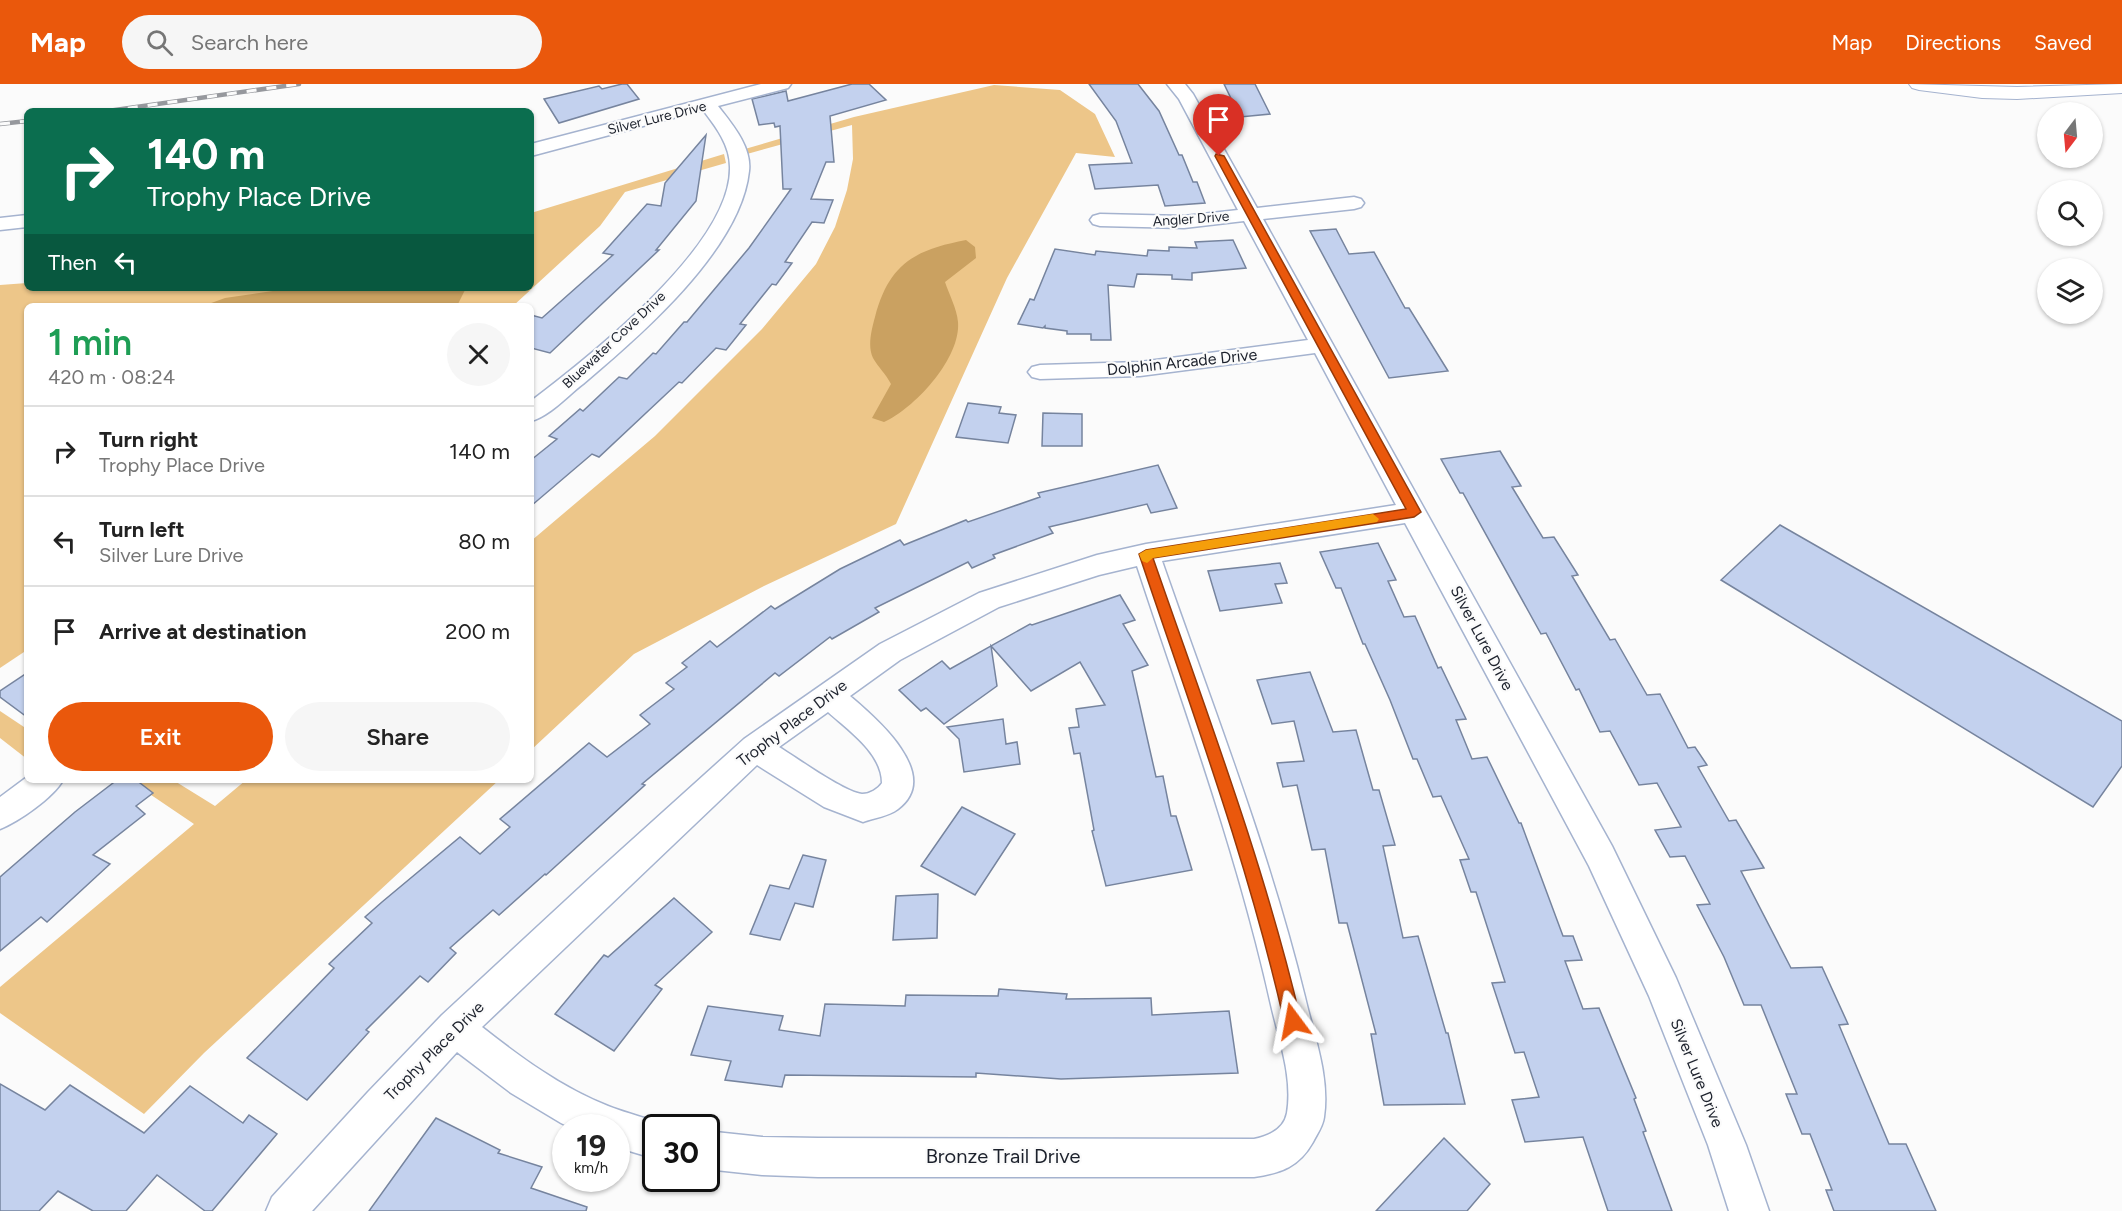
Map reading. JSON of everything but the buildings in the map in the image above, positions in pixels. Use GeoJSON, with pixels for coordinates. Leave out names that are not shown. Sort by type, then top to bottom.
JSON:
{"type":"FeatureCollection","features":[{"type":"Feature","properties":{"kind":"street","name":"Silver Lure Drive"},"geometry":{"type":"LineString","coordinates":[[534,149],[782,84]]}},
{"type":"Feature","properties":{"kind":"street","name":"Silver Lure Drive"},"geometry":{"type":"LineString","coordinates":[[1176,84],[1187,98],[1251,214],[1595,846],[1664,990],[1727,1145],[1749,1211]]}},
{"type":"Feature","properties":{"kind":"street"},"geometry":{"type":"LineString","coordinates":[[1919,84],[2017,93],[2122,87]]}},
{"type":"Feature","properties":{"kind":"street","name":"Bluewater Cove Drive"},"geometry":{"type":"LineString","coordinates":[[534,410],[637,323],[704,250],[723,224],[736,195],[740,169],[734,143],[708,105]]}},
{"type":"Feature","properties":{"kind":"street","name":"Angler Drive"},"geometry":{"type":"LineString","coordinates":[[1100,220],[1184,222],[1354,203]]}},
{"type":"Feature","properties":{"kind":"street"},"geometry":{"type":"LineString","coordinates":[[0,224],[24,221]]}},
{"type":"Feature","properties":{"kind":"street","name":"Dolphin Arcade Drive"},"geometry":{"type":"LineString","coordinates":[[1040,372],[1140,369],[1323,345]]}},
{"type":"Feature","properties":{"kind":"street","name":"Trophy Place Drive"},"geometry":{"type":"LineString","coordinates":[[286,1211],[381,1105],[455,1028],[755,748],[890,652],[989,600],[1048,579],[1146,554],[1414,512]]}},
{"type":"Feature","properties":{"kind":"street","name":"Bronze Trail Drive"},"geometry":{"type":"LineString","coordinates":[[720,1152],[743,1156],[798,1157],[1254,1158],[1278,1154],[1293,1140],[1305,1119],[1307,1082],[1274,940],[1226,786],[1146,554]]}},
{"type":"Feature","properties":{"kind":"street"},"geometry":{"type":"LineString","coordinates":[[755,748],[835,797],[863,808],[889,798],[898,784],[896,764],[883,745],[828,694]]}},
{"type":"Feature","properties":{"kind":"street"},"geometry":{"type":"LineString","coordinates":[[0,815],[42,783]]}},
{"type":"Feature","properties":{"kind":"street"},"geometry":{"type":"LineString","coordinates":[[455,1028],[536,1089],[584,1116],[642,1137]]}},
{"type":"Feature","properties":{"kind":"shaded area"},"geometry":{"type":"Polygon","coordinates":[[[994,85],[1060,90],[1095,114],[1115,157],[1076,153],[1007,278],[896,524],[764,586],[634,654],[534,747],[534,538],[655,436],[762,329],[816,264],[835,227],[847,190],[853,159],[852,125],[747,154],[745,149],[854,117],[994,85]]]}},
{"type":"Feature","properties":{"kind":"shaded area"},"geometry":{"type":"Polygon","coordinates":[[[724,154],[726,163],[625,192],[600,226],[534,287],[534,212],[724,154]]]}},
{"type":"Feature","properties":{"kind":"shaded area"},"geometry":{"type":"Polygon","coordinates":[[[966,240],[975,247],[976,258],[945,282],[958,322],[957,336],[952,351],[934,380],[909,406],[884,422],[872,418],[891,384],[873,358],[870,348],[875,317],[888,284],[906,262],[918,255],[966,240]]]}},
{"type":"Feature","properties":{"kind":"shaded area"},"geometry":{"type":"Polygon","coordinates":[[[24,283],[24,291],[529,291],[516,303],[24,303],[24,652],[0,668],[0,285],[24,283]]]}},
{"type":"Feature","properties":{"kind":"shaded area"},"geometry":{"type":"Polygon","coordinates":[[[273,291],[464,291],[458,303],[211,303],[225,298],[273,291]]]}},
{"type":"Feature","properties":{"kind":"shaded area"},"geometry":{"type":"Polygon","coordinates":[[[0,711],[24,727],[24,757],[0,738],[0,711]]]}},
{"type":"Feature","properties":{"kind":"shaded area"},"geometry":{"type":"Polygon","coordinates":[[[133,783],[178,783],[215,806],[242,783],[496,783],[204,1053],[144,1114],[0,1013],[0,987],[194,824],[133,783]]]}},
{"type":"Feature","properties":{"kind":"railway"},"geometry":{"type":"LineString","coordinates":[[129,108],[299,84]]}},
{"type":"Feature","properties":{"kind":"railway"},"geometry":{"type":"LineString","coordinates":[[0,124],[24,121]]}},
{"type":"Feature","properties":{"kind":"slow traffic"},"geometry":{"type":"LineString","coordinates":[[1147,558],[1146,554],[1373,519]]}},
{"type":"Feature","properties":{"kind":"route"},"geometry":{"type":"LineString","coordinates":[[1219,156],[1414,512],[1146,554],[1251,863],[1274,940],[1293,1021]]}}]}
